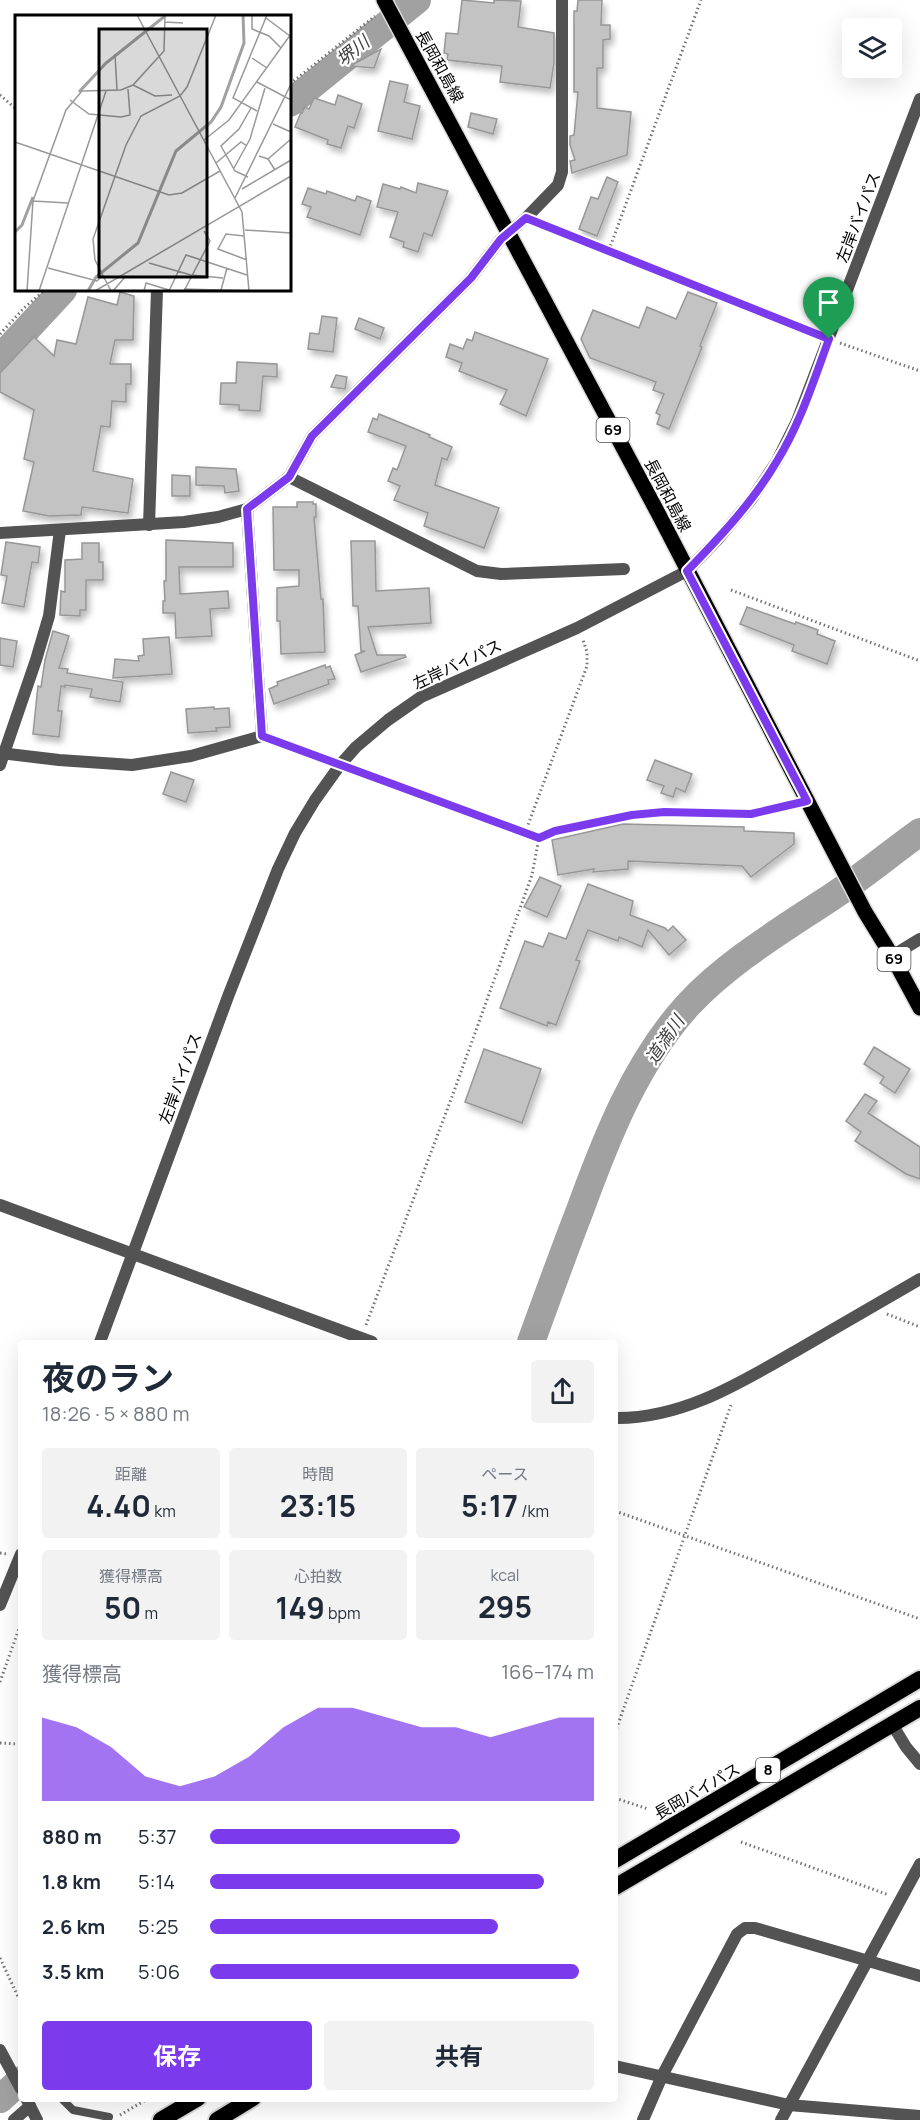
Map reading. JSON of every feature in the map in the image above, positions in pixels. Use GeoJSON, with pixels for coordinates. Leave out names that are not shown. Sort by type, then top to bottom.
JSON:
{"type":"FeatureCollection","features":[{"type":"Feature","properties":{"kind":"highway","name":"長岡バイパス"},"geometry":{"type":"LineString","coordinates":[[618,1858],[920,1679]]}},
{"type":"Feature","properties":{"kind":"highway","name":"8"},"geometry":{"type":"LineString","coordinates":[[618,1885],[920,1708]]}},
{"type":"Feature","properties":{"kind":"highway"},"geometry":{"type":"LineString","coordinates":[[161,2120],[191,2102]]}},
{"type":"Feature","properties":{"kind":"highway"},"geometry":{"type":"LineString","coordinates":[[220,2119],[248,2102]]}},
{"type":"Feature","properties":{"kind":"main road","name":"長岡和島線"},"geometry":{"type":"LineString","coordinates":[[384,0],[658,513],[865,912],[920,1008]]}},
{"type":"Feature","properties":{"kind":"street"},"geometry":{"type":"LineString","coordinates":[[0,533],[149,525],[218,517],[247,509],[289,477],[312,436],[471,278],[501,239],[526,218],[558,185],[562,172],[562,0]]}},
{"type":"Feature","properties":{"kind":"street","name":"左岸バイパス"},"geometry":{"type":"LineString","coordinates":[[101,1340],[278,868],[315,800],[356,747],[421,697],[577,627],[687,571],[719,538],[751,500],[777,461],[798,421],[920,99]]}},
{"type":"Feature","properties":{"kind":"street"},"geometry":{"type":"LineString","coordinates":[[149,525],[157,291]]}},
{"type":"Feature","properties":{"kind":"street"},"geometry":{"type":"LineString","coordinates":[[289,477],[477,571],[501,574],[624,569]]}},
{"type":"Feature","properties":{"kind":"street"},"geometry":{"type":"LineString","coordinates":[[60,530],[49,616],[1,757],[132,765],[191,756],[262,736],[247,509]]}},
{"type":"Feature","properties":{"kind":"street"},"geometry":{"type":"LineString","coordinates":[[892,956],[920,939]]}},
{"type":"Feature","properties":{"kind":"street"},"geometry":{"type":"LineString","coordinates":[[0,1205],[365,1340]]}},
{"type":"Feature","properties":{"kind":"street"},"geometry":{"type":"LineString","coordinates":[[618,1418],[651,1415],[708,1399],[920,1279]]}},
{"type":"Feature","properties":{"kind":"street"},"geometry":{"type":"LineString","coordinates":[[0,1605],[18,1561]]}},
{"type":"Feature","properties":{"kind":"street"},"geometry":{"type":"LineString","coordinates":[[892,1724],[906,1748],[920,1764]]}},
{"type":"Feature","properties":{"kind":"street"},"geometry":{"type":"LineString","coordinates":[[781,2120],[920,1864]]}},
{"type":"Feature","properties":{"kind":"street"},"geometry":{"type":"LineString","coordinates":[[643,2120],[662,2076],[737,1934],[745,1928],[755,1928],[920,1976]]}},
{"type":"Feature","properties":{"kind":"street"},"geometry":{"type":"LineString","coordinates":[[0,2050],[18,2081]]}},
{"type":"Feature","properties":{"kind":"street"},"geometry":{"type":"LineString","coordinates":[[618,2067],[789,2105],[920,2116]]}},
{"type":"Feature","properties":{"kind":"street"},"geometry":{"type":"LineString","coordinates":[[14,2120],[25,2102]]}},
{"type":"Feature","properties":{"kind":"street"},"geometry":{"type":"LineString","coordinates":[[30,2102],[37,2120]]}},
{"type":"Feature","properties":{"kind":"lane"},"geometry":{"type":"LineString","coordinates":[[64,2102],[73,2110],[110,2117]]}},
{"type":"Feature","properties":{"kind":"path"},"geometry":{"type":"LineString","coordinates":[[609,250],[701,0]]}},
{"type":"Feature","properties":{"kind":"path"},"geometry":{"type":"LineString","coordinates":[[291,83],[372,18]]}},
{"type":"Feature","properties":{"kind":"path"},"geometry":{"type":"LineString","coordinates":[[0,95],[15,107]]}},
{"type":"Feature","properties":{"kind":"path"},"geometry":{"type":"LineString","coordinates":[[526,218],[829,339],[920,371]]}},
{"type":"Feature","properties":{"kind":"path"},"geometry":{"type":"LineString","coordinates":[[0,334],[44,291]]}},
{"type":"Feature","properties":{"kind":"path"},"geometry":{"type":"LineString","coordinates":[[731,590],[920,661]]}},
{"type":"Feature","properties":{"kind":"path"},"geometry":{"type":"LineString","coordinates":[[525,833],[587,666],[587,652],[577,627]]}},
{"type":"Feature","properties":{"kind":"path"},"geometry":{"type":"LineString","coordinates":[[262,736],[539,838],[555,831],[632,815],[664,812],[751,814],[807,801]]}},
{"type":"Feature","properties":{"kind":"path"},"geometry":{"type":"LineString","coordinates":[[368,1340],[366,1323],[453,1094],[528,886],[539,838]]}},
{"type":"Feature","properties":{"kind":"path"},"geometry":{"type":"LineString","coordinates":[[872,1308],[920,1327]]}},
{"type":"Feature","properties":{"kind":"path"},"geometry":{"type":"LineString","coordinates":[[618,1725],[738,1383]]}},
{"type":"Feature","properties":{"kind":"path"},"geometry":{"type":"LineString","coordinates":[[618,1512],[920,1619]]}},
{"type":"Feature","properties":{"kind":"path"},"geometry":{"type":"LineString","coordinates":[[0,1682],[18,1631]]}},
{"type":"Feature","properties":{"kind":"path"},"geometry":{"type":"LineString","coordinates":[[0,1743],[18,1744]]}},
{"type":"Feature","properties":{"kind":"path"},"geometry":{"type":"LineString","coordinates":[[618,1799],[648,1809]]}},
{"type":"Feature","properties":{"kind":"path"},"geometry":{"type":"LineString","coordinates":[[741,1842],[900,1899]]}},
{"type":"Feature","properties":{"kind":"path"},"geometry":{"type":"LineString","coordinates":[[0,1958],[18,1997]]}},
{"type":"Feature","properties":{"kind":"path"},"geometry":{"type":"LineString","coordinates":[[110,2117],[121,2115],[142,2102]]}},
{"type":"Feature","properties":{"kind":"building"},"geometry":{"type":"Polygon","coordinates":[[[462,0],[494,3],[494,0],[521,1],[518,27],[554,33],[554,63],[550,88],[500,82],[502,66],[447,60],[448,54],[444,53],[446,33],[458,34],[462,0]]]}},
{"type":"Feature","properties":{"kind":"building"},"geometry":{"type":"Polygon","coordinates":[[[578,0],[602,0],[601,25],[610,25],[610,39],[603,40],[603,68],[597,68],[597,108],[631,112],[627,155],[572,173],[570,161],[575,160],[570,145],[570,136],[574,135],[578,92],[574,92],[574,11],[577,11],[578,0]]]}},
{"type":"Feature","properties":{"kind":"building"},"geometry":{"type":"Polygon","coordinates":[[[381,49],[374,68],[350,66],[381,49]]]}},
{"type":"Feature","properties":{"kind":"building"},"geometry":{"type":"Polygon","coordinates":[[[390,81],[408,85],[404,102],[420,106],[412,139],[378,131],[390,81]]]}},
{"type":"Feature","properties":{"kind":"building"},"geometry":{"type":"Polygon","coordinates":[[[338,95],[362,104],[354,128],[348,126],[341,148],[327,144],[328,140],[295,127],[301,112],[305,107],[309,109],[314,98],[335,105],[338,95]]]}},
{"type":"Feature","properties":{"kind":"building"},"geometry":{"type":"Polygon","coordinates":[[[471,113],[497,119],[493,134],[468,127],[471,113]]]}},
{"type":"Feature","properties":{"kind":"building"},"geometry":{"type":"Polygon","coordinates":[[[607,177],[618,182],[597,236],[579,229],[591,197],[598,199],[607,177]]]}},
{"type":"Feature","properties":{"kind":"building"},"geometry":{"type":"Polygon","coordinates":[[[418,183],[448,191],[432,236],[424,233],[418,252],[403,247],[404,242],[390,237],[398,212],[377,207],[383,184],[400,189],[401,187],[416,193],[418,183]]]}},
{"type":"Feature","properties":{"kind":"building"},"geometry":{"type":"Polygon","coordinates":[[[308,188],[326,194],[327,191],[355,201],[357,196],[371,201],[360,235],[307,217],[311,207],[302,204],[308,188]]]}},
{"type":"Feature","properties":{"kind":"building"},"geometry":{"type":"Polygon","coordinates":[[[120,292],[134,296],[133,340],[115,340],[110,364],[131,364],[131,384],[126,384],[126,402],[112,401],[110,427],[101,426],[93,471],[133,479],[128,513],[82,507],[81,515],[49,516],[23,511],[34,462],[24,459],[34,410],[0,392],[0,373],[34,337],[54,356],[57,340],[76,344],[88,297],[117,305],[120,292]]]}},
{"type":"Feature","properties":{"kind":"building"},"geometry":{"type":"Polygon","coordinates":[[[688,292],[717,303],[669,429],[657,424],[660,415],[656,413],[664,394],[653,390],[656,382],[590,358],[581,339],[593,310],[639,328],[647,307],[676,319],[688,292]]]}},
{"type":"Feature","properties":{"kind":"building"},"geometry":{"type":"Polygon","coordinates":[[[322,316],[337,318],[333,352],[308,349],[310,333],[319,334],[322,316]]]}},
{"type":"Feature","properties":{"kind":"building"},"geometry":{"type":"Polygon","coordinates":[[[359,318],[384,328],[380,339],[355,329],[359,318]]]}},
{"type":"Feature","properties":{"kind":"building"},"geometry":{"type":"Polygon","coordinates":[[[475,332],[548,359],[526,416],[500,404],[507,390],[459,371],[462,363],[446,357],[450,344],[463,349],[467,339],[472,341],[475,332]]]}},
{"type":"Feature","properties":{"kind":"building"},"geometry":{"type":"Polygon","coordinates":[[[237,362],[277,364],[277,377],[263,376],[260,411],[239,410],[239,405],[220,404],[221,383],[236,383],[237,362]]]}},
{"type":"Feature","properties":{"kind":"building"},"geometry":{"type":"Polygon","coordinates":[[[336,375],[347,377],[345,389],[331,387],[336,375]]]}},
{"type":"Feature","properties":{"kind":"building"},"geometry":{"type":"Polygon","coordinates":[[[379,414],[430,435],[429,437],[452,447],[447,460],[442,458],[435,485],[499,508],[484,548],[424,526],[428,513],[394,500],[400,486],[388,481],[393,468],[397,470],[406,446],[368,432],[373,418],[377,420],[379,414]]]}},
{"type":"Feature","properties":{"kind":"building"},"geometry":{"type":"Polygon","coordinates":[[[196,467],[236,469],[239,491],[225,493],[224,486],[196,485],[196,467]]]}},
{"type":"Feature","properties":{"kind":"building"},"geometry":{"type":"Polygon","coordinates":[[[172,475],[190,476],[190,496],[172,496],[172,475]]]}},
{"type":"Feature","properties":{"kind":"building"},"geometry":{"type":"Polygon","coordinates":[[[297,502],[316,504],[316,517],[314,517],[321,599],[323,599],[325,652],[281,654],[280,621],[277,621],[277,588],[299,586],[299,570],[274,570],[273,507],[297,507],[297,502]]]}},
{"type":"Feature","properties":{"kind":"building"},"geometry":{"type":"Polygon","coordinates":[[[166,540],[233,543],[233,567],[179,567],[180,594],[228,591],[229,608],[210,609],[212,636],[176,638],[175,613],[163,613],[166,540]]]}},
{"type":"Feature","properties":{"kind":"building"},"geometry":{"type":"Polygon","coordinates":[[[351,541],[375,541],[376,591],[429,588],[431,623],[368,627],[377,655],[405,655],[406,657],[361,672],[355,655],[365,651],[361,651],[358,606],[353,606],[351,541]]]}},
{"type":"Feature","properties":{"kind":"building"},"geometry":{"type":"Polygon","coordinates":[[[6,542],[40,547],[38,563],[32,562],[24,607],[2,603],[7,576],[1,575],[6,542]]]}},
{"type":"Feature","properties":{"kind":"building"},"geometry":{"type":"Polygon","coordinates":[[[82,543],[99,543],[99,562],[103,562],[103,580],[86,580],[86,610],[80,610],[80,616],[60,615],[61,591],[65,592],[65,560],[82,559],[82,543]]]}},
{"type":"Feature","properties":{"kind":"building"},"geometry":{"type":"Polygon","coordinates":[[[747,607],[818,630],[817,634],[835,641],[827,664],[792,651],[794,645],[740,624],[747,607]]]}},
{"type":"Feature","properties":{"kind":"building"},"geometry":{"type":"Polygon","coordinates":[[[53,631],[69,636],[59,668],[68,669],[67,673],[123,682],[120,702],[90,697],[92,689],[61,686],[58,711],[62,711],[59,737],[33,734],[38,686],[41,687],[53,631]]]}},
{"type":"Feature","properties":{"kind":"building"},"geometry":{"type":"Polygon","coordinates":[[[169,637],[172,674],[113,678],[115,659],[139,661],[138,656],[144,655],[143,639],[169,637]]]}},
{"type":"Feature","properties":{"kind":"building"},"geometry":{"type":"Polygon","coordinates":[[[0,638],[17,641],[13,667],[0,665],[0,638]]]}},
{"type":"Feature","properties":{"kind":"building"},"geometry":{"type":"Polygon","coordinates":[[[325,665],[326,668],[330,666],[335,679],[328,680],[329,684],[274,704],[269,689],[278,685],[277,682],[325,665]]]}},
{"type":"Feature","properties":{"kind":"building"},"geometry":{"type":"Polygon","coordinates":[[[214,707],[214,709],[229,708],[230,727],[216,728],[217,731],[188,733],[186,709],[214,707]]]}},
{"type":"Feature","properties":{"kind":"building"},"geometry":{"type":"Polygon","coordinates":[[[655,760],[692,774],[685,792],[676,788],[673,797],[661,793],[664,786],[647,780],[655,760]]]}},
{"type":"Feature","properties":{"kind":"building"},"geometry":{"type":"Polygon","coordinates":[[[171,772],[194,780],[186,802],[163,794],[171,772]]]}},
{"type":"Feature","properties":{"kind":"building"},"geometry":{"type":"Polygon","coordinates":[[[623,824],[744,827],[744,831],[794,833],[794,844],[751,877],[742,866],[628,861],[628,869],[593,872],[594,869],[558,875],[552,840],[623,824]]]}},
{"type":"Feature","properties":{"kind":"building"},"geometry":{"type":"Polygon","coordinates":[[[540,877],[561,886],[547,917],[524,907],[540,877]]]}},
{"type":"Feature","properties":{"kind":"building"},"geometry":{"type":"Polygon","coordinates":[[[588,884],[633,901],[630,915],[668,931],[673,926],[686,940],[669,955],[648,930],[642,947],[619,937],[618,941],[588,930],[576,960],[580,961],[556,1025],[548,1022],[547,1026],[500,1008],[525,941],[543,947],[549,933],[566,939],[588,884]]]}},
{"type":"Feature","properties":{"kind":"building"},"geometry":{"type":"Polygon","coordinates":[[[874,1047],[910,1069],[895,1093],[880,1083],[884,1077],[864,1064],[874,1047]]]}},
{"type":"Feature","properties":{"kind":"building"},"geometry":{"type":"Polygon","coordinates":[[[484,1049],[541,1069],[522,1123],[465,1102],[484,1049]]]}},
{"type":"Feature","properties":{"kind":"building"},"geometry":{"type":"Polygon","coordinates":[[[865,1094],[877,1101],[868,1113],[920,1147],[920,1179],[906,1174],[855,1141],[861,1132],[846,1121],[865,1094]]]}},
{"type":"Feature","properties":{"kind":"waterway","name":"堺川"},"geometry":{"type":"LineString","coordinates":[[291,102],[417,0]]}},
{"type":"Feature","properties":{"kind":"waterway","name":"堺川"},"geometry":{"type":"LineString","coordinates":[[0,358],[62,291]]}},
{"type":"Feature","properties":{"kind":"waterway","name":"道満川"},"geometry":{"type":"LineString","coordinates":[[532,1340],[612,1130],[637,1077],[669,1029],[687,1006],[718,976],[920,832]]}},
{"type":"Feature","properties":{"kind":"waterway","name":"道満川"},"geometry":{"type":"LineString","coordinates":[[0,2099],[18,2083]]}},
{"type":"Feature","properties":{"kind":"route"},"geometry":{"type":"LineString","coordinates":[[526,218],[829,339],[798,421],[777,461],[751,500],[687,571],[807,801],[785,808],[751,814],[664,812],[632,815],[555,831],[539,838],[262,736],[247,509],[289,477],[312,436],[471,278],[501,239],[526,218]]}}]}
